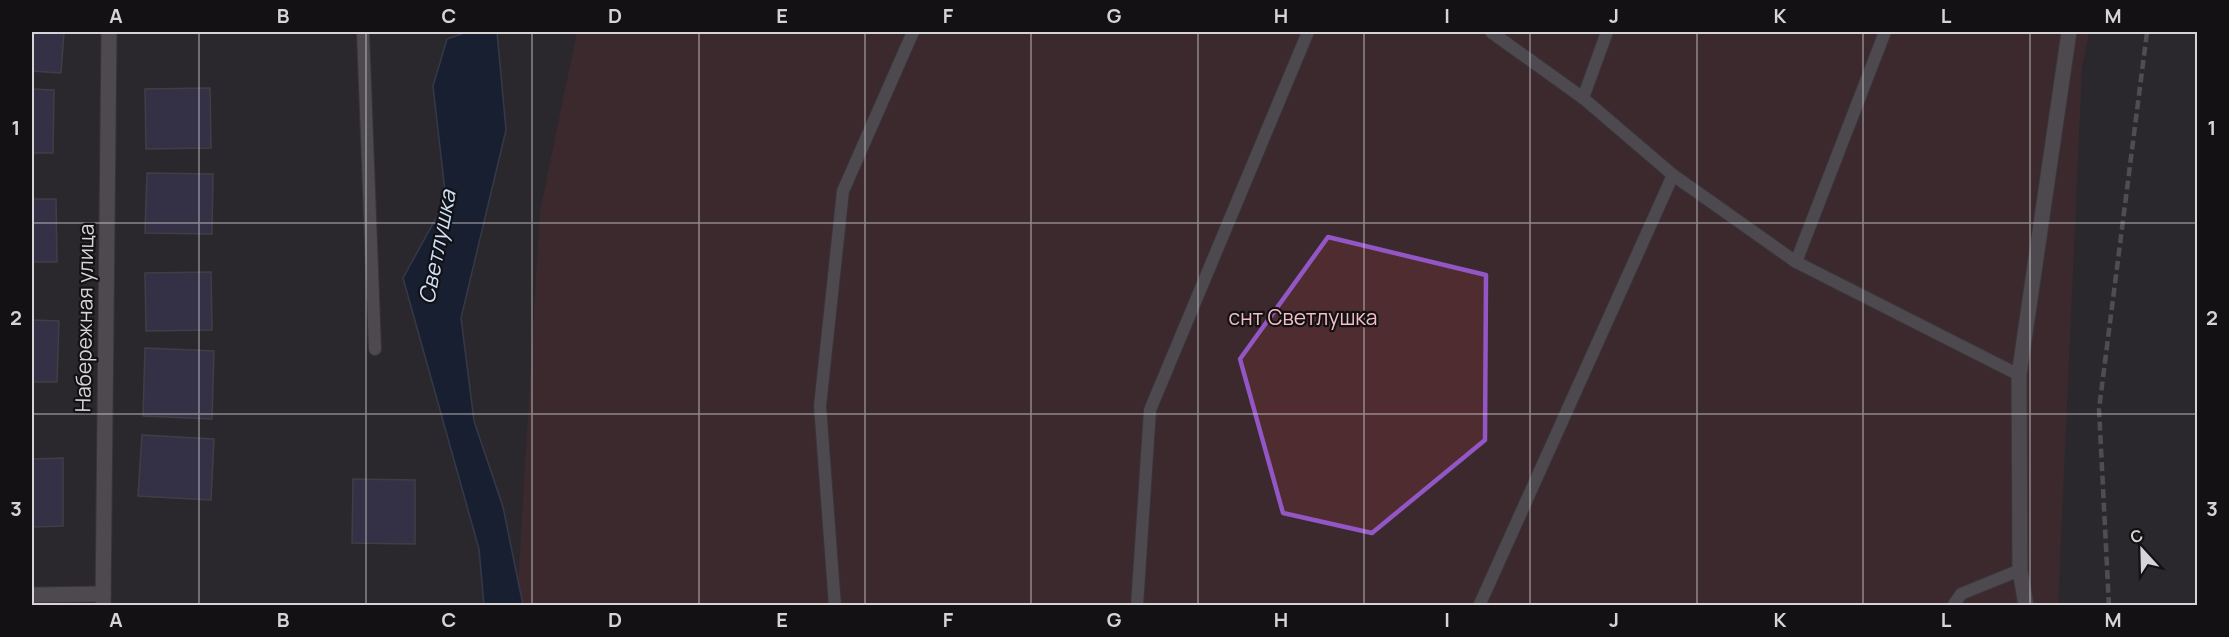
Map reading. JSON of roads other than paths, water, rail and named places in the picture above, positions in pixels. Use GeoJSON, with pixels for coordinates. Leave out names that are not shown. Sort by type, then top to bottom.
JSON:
{"type":"FeatureCollection","features":[{"type":"Feature","properties":{"kind":"street","name":"Набережная улица"},"geometry":{"type":"LineString","coordinates":[[103,600],[109,32]]}},
{"type":"Feature","properties":{"kind":"street"},"geometry":{"type":"LineString","coordinates":[[2026,606],[2020,570],[2019,375],[2068,32]]}},
{"type":"Feature","properties":{"kind":"street"},"geometry":{"type":"LineString","coordinates":[[32,595],[103,600]]}},
{"type":"Feature","properties":{"kind":"lane"},"geometry":{"type":"LineString","coordinates":[[363,32],[375,349]]}},
{"type":"Feature","properties":{"kind":"lane"},"geometry":{"type":"LineString","coordinates":[[835,606],[820,406],[843,191],[913,32]]}},
{"type":"Feature","properties":{"kind":"lane"},"geometry":{"type":"LineString","coordinates":[[1137,606],[1150,410],[1308,32]]}},
{"type":"Feature","properties":{"kind":"lane"},"geometry":{"type":"LineString","coordinates":[[1491,32],[1583,98],[1672,175],[1796,262],[2019,375]]}},
{"type":"Feature","properties":{"kind":"lane"},"geometry":{"type":"LineString","coordinates":[[1583,98],[1607,32]]}},
{"type":"Feature","properties":{"kind":"lane"},"geometry":{"type":"LineString","coordinates":[[1796,262],[1885,32]]}},
{"type":"Feature","properties":{"kind":"lane"},"geometry":{"type":"LineString","coordinates":[[1479,606],[1672,175]]}},
{"type":"Feature","properties":{"kind":"lane"},"geometry":{"type":"LineString","coordinates":[[1953,606],[1961,594],[2020,570]]}},
{"type":"Feature","properties":{"kind":"water","name":"Светлушка"},"geometry":{"type":"Polygon","coordinates":[[[467,32],[497,32],[506,130],[461,318],[474,421],[503,507],[523,605],[484,605],[479,549],[403,278],[446,200],[433,86],[447,39],[467,32]]]}},
{"type":"Feature","properties":{"kind":"railway"},"geometry":{"type":"LineString","coordinates":[[2109,606],[2099,409],[2147,32]]}},
{"type":"Feature","properties":{"kind":"park label","name":"снт Светлушка"},"geometry":{"type":"Point","coordinates":[1303,318]}}]}
